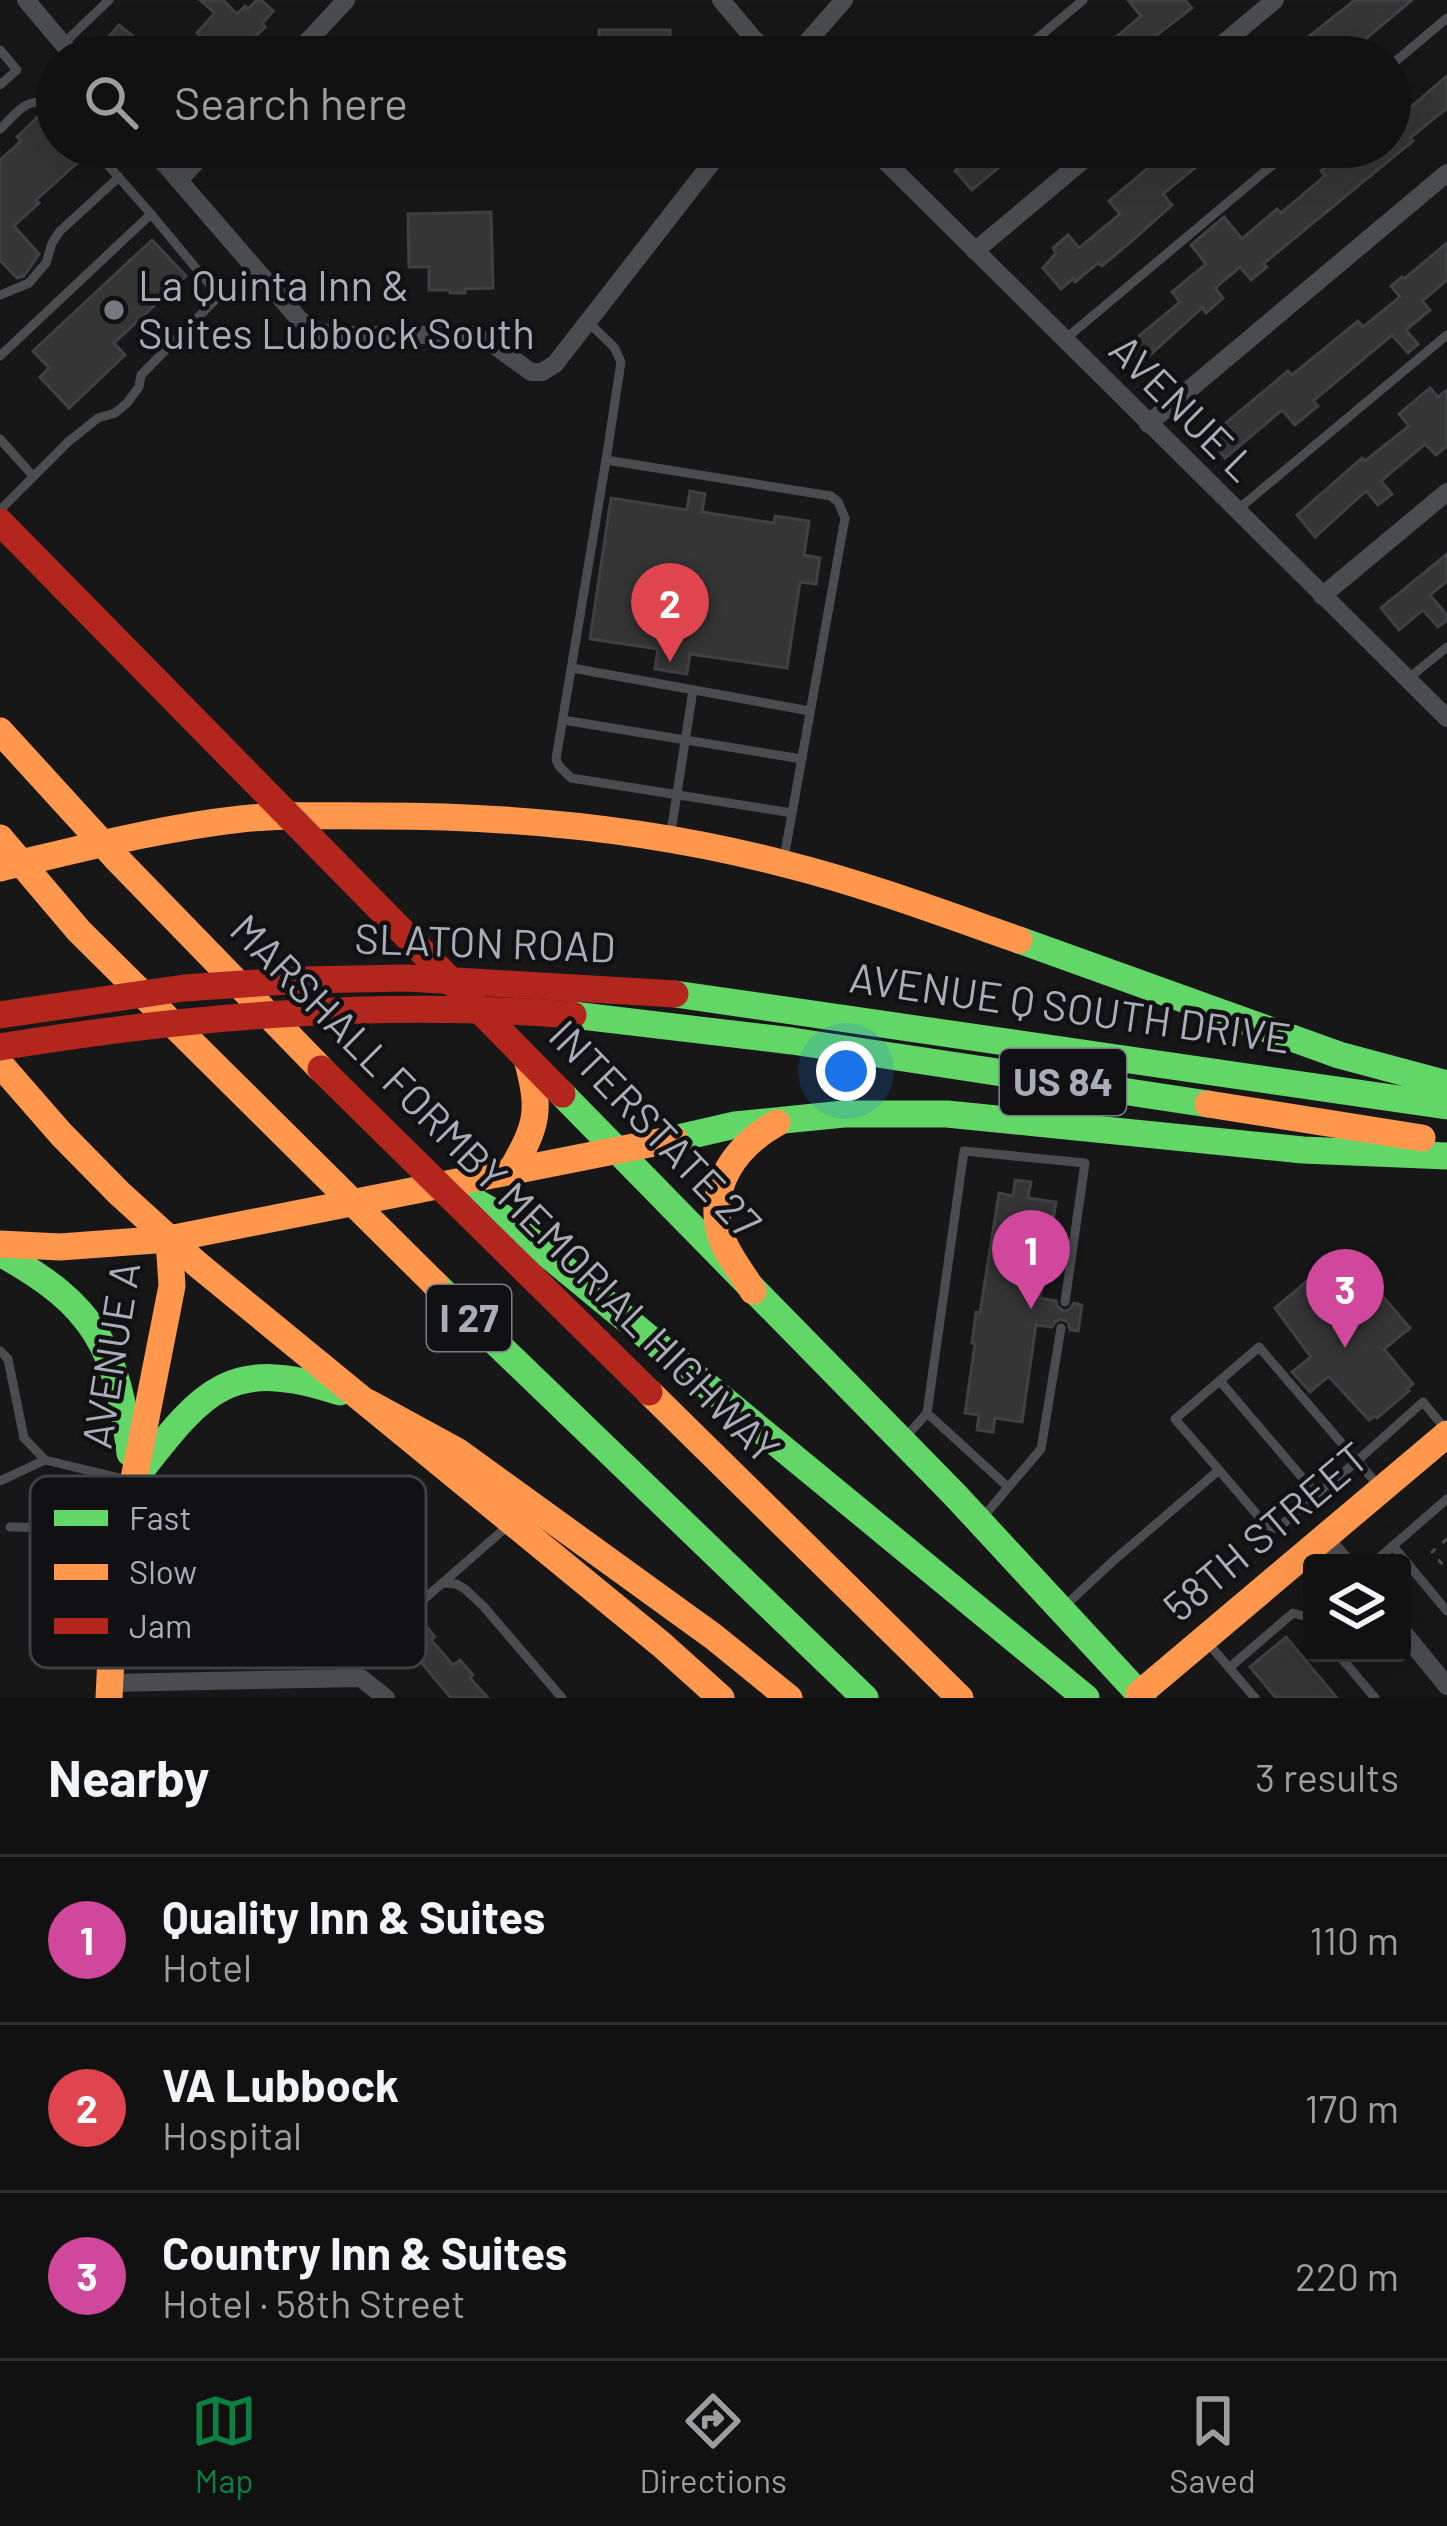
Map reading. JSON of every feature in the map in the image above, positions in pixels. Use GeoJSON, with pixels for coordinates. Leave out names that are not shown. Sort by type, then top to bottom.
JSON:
{"type":"FeatureCollection","features":[{"type":"Feature","properties":{"kind":"main road","name":"INTERSTATE 27"},"geometry":{"type":"LineString","coordinates":[[0,522],[980,1521],[1141,1696]]}},
{"type":"Feature","properties":{"kind":"main road","name":"MARSHALL FORMBY MEMORIAL HIGHWAY"},"geometry":{"type":"LineString","coordinates":[[0,731],[307,1058],[960,1698]]}},
{"type":"Feature","properties":{"kind":"main road"},"geometry":{"type":"LineString","coordinates":[[0,868],[117,840],[242,819],[290,816],[543,822],[670,838],[783,863],[918,904],[1339,1054],[1447,1084]]}},
{"type":"Feature","properties":{"kind":"main road","name":"I 27"},"geometry":{"type":"LineString","coordinates":[[0,838],[79,931],[355,1207],[865,1698]]}},
{"type":"Feature","properties":{"kind":"main road"},"geometry":{"type":"LineString","coordinates":[[0,853],[79,931]]}},
{"type":"Feature","properties":{"kind":"main road","name":"SLATON ROAD"},"geometry":{"type":"LineString","coordinates":[[0,1015],[184,988],[302,980],[407,977],[681,994]]}},
{"type":"Feature","properties":{"kind":"main road","name":"AVENUE Q SOUTH DRIVE"},"geometry":{"type":"LineString","coordinates":[[681,994],[1447,1106]]}},
{"type":"Feature","properties":{"kind":"main road","name":"SLATON ROAD"},"geometry":{"type":"LineString","coordinates":[[0,1048],[192,1020],[307,1011],[408,1008],[678,1024]]}},
{"type":"Feature","properties":{"kind":"main road","name":"AVENUE Q SOUTH DRIVE"},"geometry":{"type":"LineString","coordinates":[[678,1024],[1447,1142]]}},
{"type":"Feature","properties":{"kind":"main road"},"geometry":{"type":"LineString","coordinates":[[511,1171],[537,1121],[538,1099],[527,1059]]}},
{"type":"Feature","properties":{"kind":"main road"},"geometry":{"type":"LineString","coordinates":[[0,1064],[61,1134],[169,1239],[721,1698]]}},
{"type":"Feature","properties":{"kind":"main road"},"geometry":{"type":"LineString","coordinates":[[0,1249],[169,1239],[735,1126],[893,1112],[1303,1150],[1447,1156]]}},
{"type":"Feature","properties":{"kind":"main road"},"geometry":{"type":"LineString","coordinates":[[753,1291],[726,1248],[717,1210],[719,1192],[740,1148],[783,1120]]}},
{"type":"Feature","properties":{"kind":"main road"},"geometry":{"type":"LineString","coordinates":[[424,1173],[502,1216],[1085,1698]]}},
{"type":"Feature","properties":{"kind":"main road","name":"AVENUE A"},"geometry":{"type":"LineString","coordinates":[[134,1476],[172,1286],[169,1239]]}},
{"type":"Feature","properties":{"kind":"main road"},"geometry":{"type":"LineString","coordinates":[[0,1249],[58,1287],[94,1327],[114,1366],[122,1396],[132,1476]]}},
{"type":"Feature","properties":{"kind":"main road"},"geometry":{"type":"LineString","coordinates":[[137,1476],[190,1409],[206,1396],[229,1384],[276,1374],[307,1378],[369,1403],[457,1451],[715,1637],[789,1698]]}},
{"type":"Feature","properties":{"kind":"main road","name":"58TH STREET"},"geometry":{"type":"LineString","coordinates":[[1141,1696],[1447,1432]]}},
{"type":"Feature","properties":{"kind":"street"},"geometry":{"type":"LineString","coordinates":[[26,0],[57,36]]}},
{"type":"Feature","properties":{"kind":"street"},"geometry":{"type":"LineString","coordinates":[[313,36],[346,0]]}},
{"type":"Feature","properties":{"kind":"street"},"geometry":{"type":"LineString","coordinates":[[721,0],[751,36]]}},
{"type":"Feature","properties":{"kind":"street"},"geometry":{"type":"LineString","coordinates":[[812,36],[844,0]]}},
{"type":"Feature","properties":{"kind":"street"},"geometry":{"type":"LineString","coordinates":[[1232,36],[1275,0]]}},
{"type":"Feature","properties":{"kind":"street"},"geometry":{"type":"LineString","coordinates":[[169,168],[311,329],[333,335],[473,335],[531,372],[555,364],[708,168]]}},
{"type":"Feature","properties":{"kind":"street"},"geometry":{"type":"LineString","coordinates":[[179,180],[190,168]]}},
{"type":"Feature","properties":{"kind":"street","name":"AVENUE L"},"geometry":{"type":"LineString","coordinates":[[892,168],[1447,718]]}},
{"type":"Feature","properties":{"kind":"street"},"geometry":{"type":"LineString","coordinates":[[975,251],[1075,168]]}},
{"type":"Feature","properties":{"kind":"street"},"geometry":{"type":"LineString","coordinates":[[1148,424],[1447,172]]}},
{"type":"Feature","properties":{"kind":"street"},"geometry":{"type":"LineString","coordinates":[[1322,596],[1447,492]]}},
{"type":"Feature","properties":{"kind":"street"},"geometry":{"type":"LineString","coordinates":[[1324,1537],[1338,1554]]}},
{"type":"Feature","properties":{"kind":"street"},"geometry":{"type":"LineString","coordinates":[[1411,1642],[1447,1686]]}},
{"type":"Feature","properties":{"kind":"street"},"geometry":{"type":"LineString","coordinates":[[109,1690],[276,1689],[361,1678],[386,1698]]}},
{"type":"Feature","properties":{"kind":"lane"},"geometry":{"type":"LineString","coordinates":[[80,36],[110,0]]}},
{"type":"Feature","properties":{"kind":"lane"},"geometry":{"type":"LineString","coordinates":[[1040,36],[1083,0]]}},
{"type":"Feature","properties":{"kind":"lane"},"geometry":{"type":"LineString","coordinates":[[1411,48],[1447,18]]}},
{"type":"Feature","properties":{"kind":"lane"},"geometry":{"type":"LineString","coordinates":[[0,50],[17,70],[0,85]]}},
{"type":"Feature","properties":{"kind":"lane"},"geometry":{"type":"LineString","coordinates":[[0,129],[36,101]]}},
{"type":"Feature","properties":{"kind":"lane"},"geometry":{"type":"LineString","coordinates":[[0,510],[83,430],[127,403],[141,375],[219,296],[110,168]]}},
{"type":"Feature","properties":{"kind":"lane"},"geometry":{"type":"LineString","coordinates":[[1064,340],[1269,168]]}},
{"type":"Feature","properties":{"kind":"lane"},"geometry":{"type":"LineString","coordinates":[[0,295],[29,283],[46,263],[60,231],[118,177]]}},
{"type":"Feature","properties":{"kind":"lane"},"geometry":{"type":"LineString","coordinates":[[0,356],[151,214]]}},
{"type":"Feature","properties":{"kind":"lane"},"geometry":{"type":"LineString","coordinates":[[588,322],[614,347],[621,362],[556,759],[571,778],[792,813]]}},
{"type":"Feature","properties":{"kind":"lane"},"geometry":{"type":"LineString","coordinates":[[1236,511],[1447,334]]}},
{"type":"Feature","properties":{"kind":"lane"},"geometry":{"type":"LineString","coordinates":[[0,440],[34,476]]}},
{"type":"Feature","properties":{"kind":"lane"},"geometry":{"type":"LineString","coordinates":[[606,460],[831,496],[838,502],[845,518],[783,863]]}},
{"type":"Feature","properties":{"kind":"lane"},"geometry":{"type":"LineString","coordinates":[[1408,679],[1447,647]]}},
{"type":"Feature","properties":{"kind":"lane"},"geometry":{"type":"LineString","coordinates":[[572,668],[810,711]]}},
{"type":"Feature","properties":{"kind":"lane"},"geometry":{"type":"LineString","coordinates":[[670,838],[693,690]]}},
{"type":"Feature","properties":{"kind":"lane"},"geometry":{"type":"LineString","coordinates":[[563,719],[802,759]]}},
{"type":"Feature","properties":{"kind":"lane"},"geometry":{"type":"LineString","coordinates":[[902,1441],[927,1412],[964,1151],[962,1116]]}},
{"type":"Feature","properties":{"kind":"lane"},"geometry":{"type":"LineString","coordinates":[[1064,1302],[1085,1163],[1098,1129]]}},
{"type":"Feature","properties":{"kind":"lane"},"geometry":{"type":"LineString","coordinates":[[964,1151],[1085,1163]]}},
{"type":"Feature","properties":{"kind":"lane"},"geometry":{"type":"LineString","coordinates":[[980,1521],[1040,1449],[1061,1328]]}},
{"type":"Feature","properties":{"kind":"lane"},"geometry":{"type":"LineString","coordinates":[[1382,1489],[1357,1460],[1259,1347],[1175,1419],[1265,1524],[1277,1529],[1318,1495],[1357,1460],[1423,1402],[1447,1432]]}},
{"type":"Feature","properties":{"kind":"lane"},"geometry":{"type":"LineString","coordinates":[[0,1351],[8,1359],[24,1438],[45,1460],[112,1476]]}},
{"type":"Feature","properties":{"kind":"lane"},"geometry":{"type":"LineString","coordinates":[[1220,1382],[1318,1495]]}},
{"type":"Feature","properties":{"kind":"lane"},"geometry":{"type":"LineString","coordinates":[[927,1412],[1008,1487]]}},
{"type":"Feature","properties":{"kind":"lane"},"geometry":{"type":"LineString","coordinates":[[0,1481],[45,1460]]}},
{"type":"Feature","properties":{"kind":"lane"},"geometry":{"type":"LineString","coordinates":[[1063,1609],[1219,1470]]}},
{"type":"Feature","properties":{"kind":"lane"},"geometry":{"type":"LineString","coordinates":[[1384,1554],[1447,1499]]}},
{"type":"Feature","properties":{"kind":"lane"},"geometry":{"type":"LineString","coordinates":[[426,1598],[512,1522]]}},
{"type":"Feature","properties":{"kind":"lane"},"geometry":{"type":"LineString","coordinates":[[10,1527],[30,1527]]}},
{"type":"Feature","properties":{"kind":"lane"},"geometry":{"type":"LineString","coordinates":[[1393,1546],[1447,1611]]}},
{"type":"Feature","properties":{"kind":"lane"},"geometry":{"type":"LineString","coordinates":[[443,1583],[465,1588],[562,1698]]}},
{"type":"Feature","properties":{"kind":"lane"},"geometry":{"type":"LineString","coordinates":[[1229,1668],[1293,1613],[1303,1616]]}},
{"type":"Feature","properties":{"kind":"lane"},"geometry":{"type":"LineString","coordinates":[[1204,1639],[1256,1698]]}},
{"type":"Feature","properties":{"kind":"lane"},"geometry":{"type":"LineString","coordinates":[[1345,1662],[1375,1698]]}},
{"type":"Feature","properties":{"kind":"lane"},"geometry":{"type":"LineString","coordinates":[[333,1679],[346,1668]]}},
{"type":"Feature","properties":{"kind":"path"},"geometry":{"type":"LineString","coordinates":[[1447,1539],[1432,1552],[1447,1570]]}},
{"type":"Feature","properties":{"kind":"building"},"geometry":{"type":"Polygon","coordinates":[[[200,0],[223,0],[237,14],[261,0],[273,11],[256,36],[200,36],[197,33],[215,13],[200,0]]]}},
{"type":"Feature","properties":{"kind":"building"},"geometry":{"type":"Polygon","coordinates":[[[1128,0],[1185,0],[1192,8],[1155,36],[1118,36],[1141,16],[1128,0]]]}},
{"type":"Feature","properties":{"kind":"building"},"geometry":{"type":"Polygon","coordinates":[[[1355,0],[1412,0],[1369,36],[1310,36],[1355,0]]]}},
{"type":"Feature","properties":{"kind":"building"},"geometry":{"type":"Polygon","coordinates":[[[119,25],[133,36],[109,36],[119,25]]]}},
{"type":"Feature","properties":{"kind":"building"},"geometry":{"type":"Polygon","coordinates":[[[599,30],[670,30],[670,36],[599,36],[599,30]]]}},
{"type":"Feature","properties":{"kind":"building"},"geometry":{"type":"Polygon","coordinates":[[[1447,76],[1447,108],[1411,137],[1411,107],[1447,76]]]}},
{"type":"Feature","properties":{"kind":"building"},"geometry":{"type":"Polygon","coordinates":[[[36,119],[36,168],[72,168],[14,226],[39,254],[24,276],[17,278],[0,260],[0,160],[21,141],[17,137],[36,119]]]}},
{"type":"Feature","properties":{"kind":"building"},"geometry":{"type":"Polygon","coordinates":[[[959,168],[998,168],[972,190],[955,171],[959,168]]]}},
{"type":"Feature","properties":{"kind":"building"},"geometry":{"type":"Polygon","coordinates":[[[1148,168],[1195,168],[1163,194],[1172,205],[1102,266],[1098,263],[1061,289],[1043,268],[1056,253],[1053,248],[1068,235],[1079,248],[1120,214],[1109,201],[1148,168]]]}},
{"type":"Feature","properties":{"kind":"building"},"geometry":{"type":"Polygon","coordinates":[[[1380,168],[1263,264],[1267,267],[1251,280],[1240,267],[1215,288],[1223,298],[1206,313],[1202,308],[1141,363],[1127,346],[1180,302],[1172,292],[1206,264],[1191,245],[1224,217],[1242,239],[1325,176],[1321,171],[1380,168]]]}},
{"type":"Feature","properties":{"kind":"building"},"geometry":{"type":"Polygon","coordinates":[[[491,212],[493,288],[465,289],[465,293],[429,290],[429,267],[409,267],[408,214],[491,212]]]}},
{"type":"Feature","properties":{"kind":"building","name":"La Quinta Inn & Suites Lubbock South"},"geometry":{"type":"Polygon","coordinates":[[[152,240],[186,276],[114,343],[125,355],[69,408],[40,377],[49,368],[33,351],[152,240]]]}},
{"type":"Feature","properties":{"kind":"building"},"geometry":{"type":"Polygon","coordinates":[[[1447,243],[1447,280],[1422,301],[1430,310],[1406,330],[1418,344],[1408,353],[1392,335],[1313,401],[1318,406],[1295,425],[1282,410],[1225,458],[1209,437],[1288,371],[1292,375],[1358,321],[1363,327],[1400,297],[1391,286],[1447,243]]]}},
{"type":"Feature","properties":{"kind":"building"},"geometry":{"type":"Polygon","coordinates":[[[1430,388],[1438,397],[1447,390],[1447,446],[1436,455],[1425,444],[1381,481],[1392,494],[1378,505],[1366,491],[1315,537],[1297,515],[1362,458],[1365,461],[1409,426],[1399,414],[1430,388]]]}},
{"type":"Feature","properties":{"kind":"building"},"geometry":{"type":"Polygon","coordinates":[[[690,491],[705,494],[702,512],[774,523],[775,516],[809,521],[804,555],[820,558],[816,584],[800,582],[787,668],[690,654],[687,674],[655,669],[658,649],[590,639],[611,498],[687,510],[690,491]]]}},
{"type":"Feature","properties":{"kind":"building"},"geometry":{"type":"Polygon","coordinates":[[[1447,554],[1447,581],[1430,595],[1447,620],[1438,627],[1423,610],[1399,630],[1381,608],[1447,554]]]}},
{"type":"Feature","properties":{"kind":"building"},"geometry":{"type":"Polygon","coordinates":[[[1015,1180],[1031,1182],[1028,1198],[1056,1202],[1040,1298],[1056,1301],[1063,1311],[1074,1303],[1082,1305],[1078,1331],[1070,1330],[1061,1319],[1052,1327],[1036,1325],[1022,1422],[995,1418],[993,1432],[977,1430],[979,1415],[965,1413],[976,1312],[980,1313],[999,1193],[1013,1196],[1015,1180]]]}},
{"type":"Feature","properties":{"kind":"building"},"geometry":{"type":"Polygon","coordinates":[[[1319,1271],[1349,1307],[1374,1286],[1410,1328],[1384,1349],[1413,1384],[1377,1418],[1369,1420],[1328,1377],[1310,1392],[1292,1372],[1311,1357],[1275,1308],[1319,1271]]]}},
{"type":"Feature","properties":{"kind":"building"},"geometry":{"type":"Polygon","coordinates":[[[426,1626],[435,1637],[431,1640],[453,1665],[460,1660],[488,1698],[451,1698],[426,1668],[426,1626]]]}},
{"type":"Feature","properties":{"kind":"building"},"geometry":{"type":"Polygon","coordinates":[[[1286,1637],[1337,1698],[1276,1698],[1250,1667],[1286,1637]]]}},
{"type":"Feature","properties":{"kind":"traffic: fast"},"geometry":{"type":"LineString","coordinates":[[1019,940],[1339,1055],[1447,1084]]}},
{"type":"Feature","properties":{"kind":"traffic: fast"},"geometry":{"type":"LineString","coordinates":[[675,994],[1447,1106]]}},
{"type":"Feature","properties":{"kind":"traffic: fast"},"geometry":{"type":"LineString","coordinates":[[573,1015],[792,1041],[1208,1104]]}},
{"type":"Feature","properties":{"kind":"traffic: fast"},"geometry":{"type":"LineString","coordinates":[[562,1094],[955,1495],[1143,1698]]}},
{"type":"Feature","properties":{"kind":"traffic: fast"},"geometry":{"type":"LineString","coordinates":[[674,1139],[735,1125],[844,1114],[947,1114],[1303,1150],[1447,1156]]}},
{"type":"Feature","properties":{"kind":"traffic: fast"},"geometry":{"type":"LineString","coordinates":[[462,1194],[502,1217],[1086,1698]]}},
{"type":"Feature","properties":{"kind":"traffic: fast"},"geometry":{"type":"LineString","coordinates":[[0,1253],[59,1291],[96,1333],[118,1385],[130,1453]]}},
{"type":"Feature","properties":{"kind":"traffic: fast"},"geometry":{"type":"LineString","coordinates":[[435,1284],[865,1698]]}},
{"type":"Feature","properties":{"kind":"traffic: fast"},"geometry":{"type":"LineString","coordinates":[[139,1473],[182,1420],[223,1388],[272,1378],[340,1392]]}},
{"type":"Feature","properties":{"kind":"traffic: slow"},"geometry":{"type":"LineString","coordinates":[[0,731],[321,1069]]}},
{"type":"Feature","properties":{"kind":"traffic: slow"},"geometry":{"type":"LineString","coordinates":[[0,868],[150,833],[258,817],[532,822],[634,833],[785,864],[1019,940]]}},
{"type":"Feature","properties":{"kind":"traffic: slow"},"geometry":{"type":"LineString","coordinates":[[0,838],[79,931],[435,1284]]}},
{"type":"Feature","properties":{"kind":"traffic: slow"},"geometry":{"type":"LineString","coordinates":[[511,1171],[534,1117],[527,1059]]}},
{"type":"Feature","properties":{"kind":"traffic: slow"},"geometry":{"type":"LineString","coordinates":[[0,1064],[119,1193],[197,1264],[721,1698]]}},
{"type":"Feature","properties":{"kind":"traffic: slow"},"geometry":{"type":"LineString","coordinates":[[1208,1104],[1422,1138]]}},
{"type":"Feature","properties":{"kind":"traffic: slow"},"geometry":{"type":"LineString","coordinates":[[753,1291],[723,1241],[718,1199],[738,1155],[777,1123]]}},
{"type":"Feature","properties":{"kind":"traffic: slow"},"geometry":{"type":"LineString","coordinates":[[0,1244],[60,1247],[169,1239],[674,1139]]}},
{"type":"Feature","properties":{"kind":"traffic: slow"},"geometry":{"type":"LineString","coordinates":[[135,1476],[172,1286],[169,1239]]}},
{"type":"Feature","properties":{"kind":"traffic: slow"},"geometry":{"type":"LineString","coordinates":[[649,1392],[960,1698]]}},
{"type":"Feature","properties":{"kind":"traffic: slow"},"geometry":{"type":"LineString","coordinates":[[369,1403],[457,1451],[714,1637],[789,1698]]}},
{"type":"Feature","properties":{"kind":"traffic: slow"},"geometry":{"type":"LineString","coordinates":[[1139,1694],[1447,1434]]}},
{"type":"Feature","properties":{"kind":"traffic: slow"},"geometry":{"type":"LineString","coordinates":[[109,1698],[110,1668]]}},
{"type":"Feature","properties":{"kind":"traffic: jam"},"geometry":{"type":"LineString","coordinates":[[0,522],[562,1094]]}},
{"type":"Feature","properties":{"kind":"traffic: jam"},"geometry":{"type":"LineString","coordinates":[[0,1015],[184,988],[302,980],[407,978],[675,994]]}},
{"type":"Feature","properties":{"kind":"traffic: jam"},"geometry":{"type":"LineString","coordinates":[[0,1047],[285,1014],[429,1009],[573,1015]]}},
{"type":"Feature","properties":{"kind":"traffic: jam"},"geometry":{"type":"LineString","coordinates":[[321,1069],[649,1392]]}},
{"type":"Feature","properties":{"kind":"place","name":"La Quinta Inn & Suites Lubbock South"},"geometry":{"type":"Point","coordinates":[114,310]}},
{"type":"Feature","properties":{"kind":"place","name":"VA Lubbock"},"geometry":{"type":"Point","coordinates":[670,662]}},
{"type":"Feature","properties":{"kind":"place","name":"Quality Inn & Suites"},"geometry":{"type":"Point","coordinates":[1031,1309]}},
{"type":"Feature","properties":{"kind":"place","name":"Country Inn & Suites"},"geometry":{"type":"Point","coordinates":[1345,1348]}}]}
